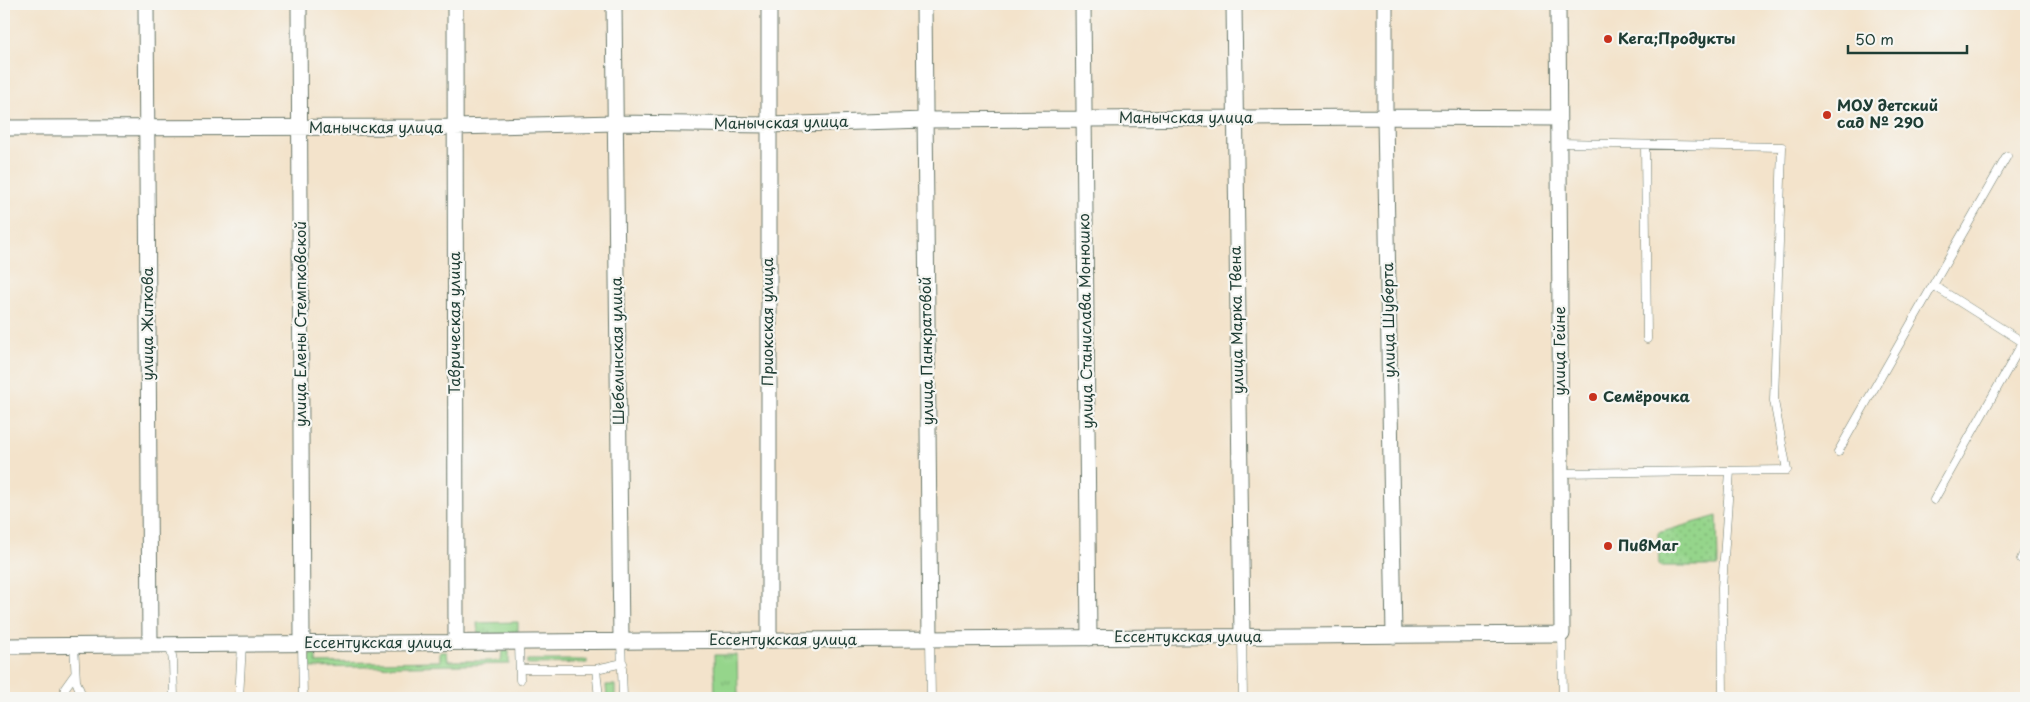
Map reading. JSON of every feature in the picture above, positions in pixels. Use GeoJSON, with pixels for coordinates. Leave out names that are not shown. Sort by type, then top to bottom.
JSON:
{"type":"FeatureCollection","features":[{"type":"Feature","properties":{"kind":"street","name":"улица Житкова"},"geometry":{"type":"LineString","coordinates":[[146,4],[150,645]]}},
{"type":"Feature","properties":{"kind":"street","name":"улица Елены Стемпковской"},"geometry":{"type":"LineString","coordinates":[[299,4],[302,643]]}},
{"type":"Feature","properties":{"kind":"street","name":"Таврическая улица"},"geometry":{"type":"LineString","coordinates":[[455,4],[456,642]]}},
{"type":"Feature","properties":{"kind":"street","name":"Шебелинская улица"},"geometry":{"type":"LineString","coordinates":[[614,4],[621,641]]}},
{"type":"Feature","properties":{"kind":"street","name":"Приокская улица"},"geometry":{"type":"LineString","coordinates":[[769,4],[769,640]]}},
{"type":"Feature","properties":{"kind":"street","name":"улица Панкратовой"},"geometry":{"type":"LineString","coordinates":[[924,4],[930,639]]}},
{"type":"Feature","properties":{"kind":"street","name":"улица Станислава Монюшко"},"geometry":{"type":"LineString","coordinates":[[1083,4],[1089,638]]}},
{"type":"Feature","properties":{"kind":"street","name":"улица Марка Твена"},"geometry":{"type":"LineString","coordinates":[[1234,4],[1242,637]]}},
{"type":"Feature","properties":{"kind":"street","name":"улица Шуберта"},"geometry":{"type":"LineString","coordinates":[[1385,4],[1385,117],[1394,636]]}},
{"type":"Feature","properties":{"kind":"street","name":"улица Гейне"},"geometry":{"type":"LineString","coordinates":[[1558,4],[1562,634]]}},
{"type":"Feature","properties":{"kind":"street","name":"Манычская улица"},"geometry":{"type":"LineString","coordinates":[[4,128],[454,127],[616,123],[768,125],[925,120],[1385,117],[1558,118]]}},
{"type":"Feature","properties":{"kind":"street","name":"Ессентукская улица"},"geometry":{"type":"LineString","coordinates":[[4,646],[1562,634]]}},
{"type":"Feature","properties":{"kind":"lane"},"geometry":{"type":"LineString","coordinates":[[1558,143],[1782,147],[1774,401],[1787,470],[1560,473]]}},
{"type":"Feature","properties":{"kind":"lane"},"geometry":{"type":"LineString","coordinates":[[1645,144],[1647,339]]}},
{"type":"Feature","properties":{"kind":"lane"},"geometry":{"type":"LineString","coordinates":[[1838,452],[2007,156]]}},
{"type":"Feature","properties":{"kind":"lane"},"geometry":{"type":"LineString","coordinates":[[1934,285],[2025,343],[1934,500]]}},
{"type":"Feature","properties":{"kind":"lane"},"geometry":{"type":"LineString","coordinates":[[1723,698],[1722,587],[1730,471]]}},
{"type":"Feature","properties":{"kind":"lane"},"geometry":{"type":"LineString","coordinates":[[2021,559],[2026,548]]}},
{"type":"Feature","properties":{"kind":"lane","name":"улица Гейне"},"geometry":{"type":"LineString","coordinates":[[1562,634],[1563,698]]}},
{"type":"Feature","properties":{"kind":"lane"},"geometry":{"type":"LineString","coordinates":[[1242,637],[1243,698]]}},
{"type":"Feature","properties":{"kind":"lane","name":"улица Панкратовой"},"geometry":{"type":"LineString","coordinates":[[930,639],[932,698]]}},
{"type":"Feature","properties":{"kind":"lane","name":"Шебелинская улица"},"geometry":{"type":"LineString","coordinates":[[621,641],[623,698]]}},
{"type":"Feature","properties":{"kind":"lane"},"geometry":{"type":"LineString","coordinates":[[519,642],[520,680]]}},
{"type":"Feature","properties":{"kind":"lane"},"geometry":{"type":"LineString","coordinates":[[302,643],[303,698]]}},
{"type":"Feature","properties":{"kind":"lane"},"geometry":{"type":"LineString","coordinates":[[239,698],[242,644]]}},
{"type":"Feature","properties":{"kind":"lane"},"geometry":{"type":"LineString","coordinates":[[74,645],[76,681],[83,698]]}},
{"type":"Feature","properties":{"kind":"lane"},"geometry":{"type":"LineString","coordinates":[[170,645],[173,661],[174,698]]}},
{"type":"Feature","properties":{"kind":"lane"},"geometry":{"type":"LineString","coordinates":[[520,669],[596,669],[623,663]]}},
{"type":"Feature","properties":{"kind":"lane"},"geometry":{"type":"LineString","coordinates":[[596,669],[599,698]]}},
{"type":"Feature","properties":{"kind":"lane"},"geometry":{"type":"LineString","coordinates":[[65,698],[65,688],[75,674]]}},
{"type":"Feature","properties":{"kind":"green space"},"geometry":{"type":"Polygon","coordinates":[[[1717,516],[1718,566],[1659,566],[1658,533],[1717,516]]]}},
{"type":"Feature","properties":{"kind":"green space"},"geometry":{"type":"Polygon","coordinates":[[[518,622],[518,634],[478,634],[477,623],[518,622]]]}},
{"type":"Feature","properties":{"kind":"green space"},"geometry":{"type":"Polygon","coordinates":[[[502,651],[509,651],[509,664],[310,668],[310,653],[316,653],[316,663],[440,661],[440,652],[447,652],[448,661],[501,661],[502,651]]]}},
{"type":"Feature","properties":{"kind":"green space"},"geometry":{"type":"Polygon","coordinates":[[[714,655],[737,655],[738,695],[715,696],[714,655]]]}},
{"type":"Feature","properties":{"kind":"green space"},"geometry":{"type":"Polygon","coordinates":[[[527,660],[587,660],[587,663],[527,664],[527,660]]]}},
{"type":"Feature","properties":{"kind":"green space"},"geometry":{"type":"Polygon","coordinates":[[[606,685],[615,685],[615,698],[607,698],[606,685]]]}},
{"type":"Feature","properties":{"kind":"place","name":"Кега;Продукты"},"geometry":{"type":"Point","coordinates":[1608,39]}},
{"type":"Feature","properties":{"kind":"place","name":"МОУ детский сад № 290"},"geometry":{"type":"Point","coordinates":[1827,115]}},
{"type":"Feature","properties":{"kind":"place","name":"Семёрочка"},"geometry":{"type":"Point","coordinates":[1593,397]}},
{"type":"Feature","properties":{"kind":"place","name":"ПивМаг"},"geometry":{"type":"Point","coordinates":[1608,546]}}]}
